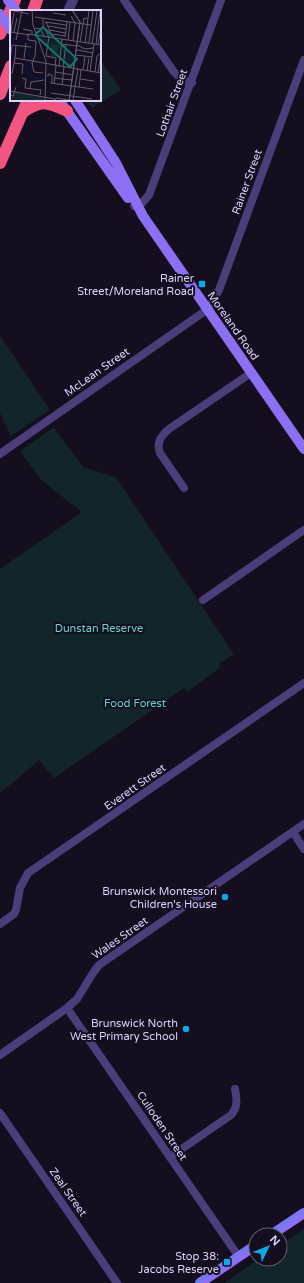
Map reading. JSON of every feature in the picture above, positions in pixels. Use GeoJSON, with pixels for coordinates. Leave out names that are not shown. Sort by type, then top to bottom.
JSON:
{"type":"FeatureCollection","features":[{"type":"Feature","properties":{"kind":"highway"},"geometry":{"type":"LineString","coordinates":[[33,10],[37,0]]}},
{"type":"Feature","properties":{"kind":"highway"},"geometry":{"type":"LineString","coordinates":[[0,34],[11,3]]}},
{"type":"Feature","properties":{"kind":"highway"},"geometry":{"type":"LineString","coordinates":[[0,94],[10,69]]}},
{"type":"Feature","properties":{"kind":"highway"},"geometry":{"type":"LineString","coordinates":[[0,163],[28,101]]}},
{"type":"Feature","properties":{"kind":"highway"},"geometry":{"type":"LineString","coordinates":[[22,112],[31,106],[44,102],[67,111]]}},
{"type":"Feature","properties":{"kind":"main road"},"geometry":{"type":"LineString","coordinates":[[0,14],[10,29]]}},
{"type":"Feature","properties":{"kind":"main road","name":"Moreland Road"},"geometry":{"type":"LineString","coordinates":[[60,101],[136,205],[304,449]]}},
{"type":"Feature","properties":{"kind":"main road","name":"Moreland Road"},"geometry":{"type":"LineString","coordinates":[[76,101],[116,163],[136,205]]}},
{"type":"Feature","properties":{"kind":"main road"},"geometry":{"type":"LineString","coordinates":[[283,1227],[304,1213]]}},
{"type":"Feature","properties":{"kind":"main road"},"geometry":{"type":"LineString","coordinates":[[200,1283],[248,1251]]}},
{"type":"Feature","properties":{"kind":"street"},"geometry":{"type":"LineString","coordinates":[[68,10],[73,0]]}},
{"type":"Feature","properties":{"kind":"street"},"geometry":{"type":"LineString","coordinates":[[124,0],[174,72],[181,79],[192,83]]}},
{"type":"Feature","properties":{"kind":"street","name":"Lothair Street"},"geometry":{"type":"LineString","coordinates":[[136,205],[142,203],[149,195],[222,0]]}},
{"type":"Feature","properties":{"kind":"street","name":"Rainer Street"},"geometry":{"type":"LineString","coordinates":[[208,309],[219,290],[304,60]]}},
{"type":"Feature","properties":{"kind":"street","name":"McLean Street"},"geometry":{"type":"LineString","coordinates":[[0,454],[208,309]]}},
{"type":"Feature","properties":{"kind":"street"},"geometry":{"type":"LineString","coordinates":[[184,488],[160,453],[158,448],[159,440],[169,429],[251,373]]}},
{"type":"Feature","properties":{"kind":"street"},"geometry":{"type":"LineString","coordinates":[[203,600],[304,530]]}},
{"type":"Feature","properties":{"kind":"street","name":"Everett Street"},"geometry":{"type":"LineString","coordinates":[[0,924],[14,914],[20,888],[28,873],[304,684]]}},
{"type":"Feature","properties":{"kind":"street","name":"Wales Street"},"geometry":{"type":"LineString","coordinates":[[0,1055],[67,1008],[77,999],[99,965],[304,824]]}},
{"type":"Feature","properties":{"kind":"street"},"geometry":{"type":"LineString","coordinates":[[293,832],[304,849]]}},
{"type":"Feature","properties":{"kind":"street","name":"Culloden Street"},"geometry":{"type":"LineString","coordinates":[[67,1008],[239,1257]]}},
{"type":"Feature","properties":{"kind":"street"},"geometry":{"type":"LineString","coordinates":[[170,1157],[231,1115],[237,1105],[235,1089]]}},
{"type":"Feature","properties":{"kind":"street","name":"Zeal Street"},"geometry":{"type":"LineString","coordinates":[[0,1113],[117,1283]]}},
{"type":"Feature","properties":{"kind":"green space"},"geometry":{"type":"Polygon","coordinates":[[[101,61],[121,90],[92,108],[87,101],[101,101],[101,61]]]}},
{"type":"Feature","properties":{"kind":"green space"},"geometry":{"type":"Polygon","coordinates":[[[0,335],[50,410],[11,436],[0,413],[0,335]]]}},
{"type":"Feature","properties":{"kind":"green space","name":"Dunstan Reserve"},"geometry":{"type":"Polygon","coordinates":[[[54,427],[83,467],[116,477],[234,654],[219,664],[221,667],[187,692],[184,688],[54,778],[39,760],[0,792],[0,569],[82,512],[41,480],[20,451],[54,427]]]}},
{"type":"Feature","properties":{"kind":"green space"},"geometry":{"type":"Polygon","coordinates":[[[304,1229],[304,1283],[224,1283],[248,1267],[288,1267],[288,1240],[304,1229]]]}},
{"type":"Feature","properties":{"kind":"tram line"},"geometry":{"type":"LineString","coordinates":[[279,1227],[304,1210]]}},
{"type":"Feature","properties":{"kind":"tram line"},"geometry":{"type":"LineString","coordinates":[[196,1283],[248,1247]]}},
{"type":"Feature","properties":{"kind":"place","name":"Rainer Street/Moreland Road"},"geometry":{"type":"Point","coordinates":[202,284]}},
{"type":"Feature","properties":{"kind":"place","name":"Brunswick Montessori Children's House"},"geometry":{"type":"Point","coordinates":[225,897]}},
{"type":"Feature","properties":{"kind":"place","name":"Brunswick North West Primary School"},"geometry":{"type":"Point","coordinates":[186,1029]}},
{"type":"Feature","properties":{"kind":"place","name":"Stop 38: Jacobs Reserve"},"geometry":{"type":"Point","coordinates":[227,1262]}},
{"type":"Feature","properties":{"kind":"park label","name":"Food Forest"},"geometry":{"type":"Point","coordinates":[135,703]}}]}
